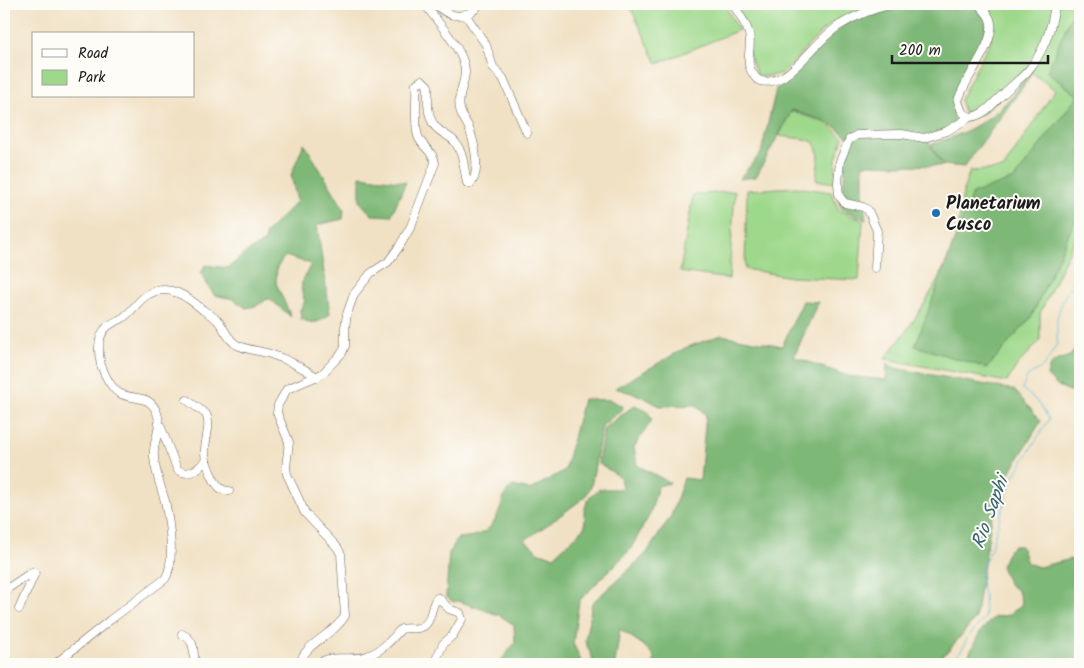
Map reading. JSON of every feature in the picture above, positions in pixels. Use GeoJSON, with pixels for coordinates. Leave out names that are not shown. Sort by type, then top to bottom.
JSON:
{"type":"FeatureCollection","features":[{"type":"Feature","properties":{"kind":"street"},"geometry":{"type":"LineString","coordinates":[[300,664],[302,655],[307,649],[330,633],[345,616],[341,554],[337,547],[305,513],[287,474],[288,442],[277,413],[278,405],[287,389],[325,372],[342,353],[346,346],[345,327],[347,314],[354,294],[371,273],[388,262],[411,226],[435,163],[434,156],[421,144],[417,134],[416,84],[419,81],[426,82],[428,86],[428,111],[432,123],[436,129],[450,136],[459,150],[464,164],[466,183],[470,184],[475,178],[474,148],[471,133],[459,108],[461,89],[465,80],[464,64],[453,41],[438,24],[425,4]]}},
{"type":"Feature","properties":{"kind":"street"},"geometry":{"type":"LineString","coordinates":[[436,4],[447,14],[454,16],[465,14],[480,4]]}},
{"type":"Feature","properties":{"kind":"street"},"geometry":{"type":"LineString","coordinates":[[733,4],[749,33],[749,67],[757,79],[764,82],[784,76],[840,25],[882,6],[894,4]]}},
{"type":"Feature","properties":{"kind":"street"},"geometry":{"type":"LineString","coordinates":[[970,117],[962,112],[958,101],[977,61],[988,43],[991,22],[987,13],[978,4]]}},
{"type":"Feature","properties":{"kind":"street"},"geometry":{"type":"LineString","coordinates":[[875,268],[877,231],[868,210],[844,203],[839,196],[840,161],[849,140],[857,135],[902,134],[924,138],[947,131],[970,117],[983,114],[1026,72],[1038,56],[1053,19],[1055,4]]}},
{"type":"Feature","properties":{"kind":"street"},"geometry":{"type":"LineString","coordinates":[[465,14],[486,45],[493,67],[502,78],[527,133]]}},
{"type":"Feature","properties":{"kind":"street"},"geometry":{"type":"LineString","coordinates":[[206,460],[192,472],[187,474],[180,472],[177,469],[156,411],[148,401],[121,394],[114,389],[101,363],[98,347],[101,336],[107,326],[124,318],[148,294],[164,289],[177,292],[189,298],[218,322],[225,334],[237,345],[284,359],[317,377]]}},
{"type":"Feature","properties":{"kind":"street"},"geometry":{"type":"LineString","coordinates":[[187,400],[203,411],[208,418],[204,452],[206,460],[218,485],[222,490],[229,491]]}},
{"type":"Feature","properties":{"kind":"street"},"geometry":{"type":"LineString","coordinates":[[55,664],[156,586],[168,574],[171,552],[166,513],[154,458],[155,441],[160,425]]}},
{"type":"Feature","properties":{"kind":"street"},"geometry":{"type":"LineString","coordinates":[[4,591],[25,576],[32,572],[35,573],[19,609]]}},
{"type":"Feature","properties":{"kind":"street"},"geometry":{"type":"LineString","coordinates":[[317,664],[337,657],[361,658],[368,656],[391,641],[401,629],[424,626],[431,615],[434,601],[439,598],[449,609],[460,613],[462,620],[444,644],[434,664]]}},
{"type":"Feature","properties":{"kind":"street"},"geometry":{"type":"LineString","coordinates":[[182,634],[189,637],[192,641],[194,664]]}},
{"type":"Feature","properties":{"kind":"green space"},"geometry":{"type":"Polygon","coordinates":[[[629,4],[724,4],[739,30],[657,64],[629,4]]]}},
{"type":"Feature","properties":{"kind":"green space"},"geometry":{"type":"Polygon","coordinates":[[[734,4],[879,4],[837,20],[822,31],[783,73],[757,76],[748,51],[746,25],[734,4]]]}},
{"type":"Feature","properties":{"kind":"green space"},"geometry":{"type":"Polygon","coordinates":[[[899,4],[974,4],[986,19],[986,38],[955,93],[957,112],[966,121],[930,138],[929,143],[943,166],[863,164],[863,197],[866,220],[842,209],[839,201],[844,182],[845,159],[849,138],[830,123],[792,110],[756,177],[739,179],[761,153],[776,89],[805,62],[822,42],[845,24],[875,11],[899,4]]]}},
{"type":"Feature","properties":{"kind":"green space"},"geometry":{"type":"Polygon","coordinates":[[[981,4],[1080,4],[1080,228],[1040,313],[1040,341],[1017,365],[1007,382],[885,359],[924,305],[947,261],[956,236],[964,189],[970,171],[1003,169],[1055,90],[1027,69],[983,114],[965,115],[960,100],[991,40],[992,17],[981,4]]]}},
{"type":"Feature","properties":{"kind":"green space"},"geometry":{"type":"Polygon","coordinates":[[[1076,4],[1080,4],[1080,210],[1032,316],[987,368],[915,346],[972,194],[1014,179],[1078,96],[1047,72],[1076,4]]]}},
{"type":"Feature","properties":{"kind":"green space"},"geometry":{"type":"Polygon","coordinates":[[[1033,68],[1027,81],[964,167],[943,165],[931,145],[968,130],[995,113],[1033,68]]]}},
{"type":"Feature","properties":{"kind":"green space"},"geometry":{"type":"Polygon","coordinates":[[[791,111],[829,124],[843,138],[836,159],[835,183],[816,180],[819,155],[814,142],[779,136],[791,111]]]}},
{"type":"Feature","properties":{"kind":"green space"},"geometry":{"type":"Polygon","coordinates":[[[304,143],[344,209],[343,219],[317,225],[330,314],[319,321],[313,322],[301,319],[300,310],[305,301],[302,281],[311,264],[285,256],[277,267],[276,283],[291,317],[269,298],[256,306],[246,308],[233,299],[214,295],[201,274],[205,265],[228,268],[246,253],[265,241],[266,233],[297,201],[291,175],[304,143]]]}},
{"type":"Feature","properties":{"kind":"green space"},"geometry":{"type":"Polygon","coordinates":[[[360,176],[406,182],[391,216],[372,215],[360,202],[360,176]]]}},
{"type":"Feature","properties":{"kind":"green space"},"geometry":{"type":"Polygon","coordinates":[[[796,187],[831,192],[839,210],[863,221],[859,280],[791,277],[745,269],[747,190],[796,187]]]}},
{"type":"Feature","properties":{"kind":"green space"},"geometry":{"type":"Polygon","coordinates":[[[735,191],[729,279],[680,272],[693,195],[735,191]]]}},
{"type":"Feature","properties":{"kind":"green space"},"geometry":{"type":"Polygon","coordinates":[[[803,301],[818,302],[794,357],[848,376],[886,380],[887,363],[895,368],[1014,390],[1041,421],[995,497],[975,619],[949,650],[932,664],[653,664],[654,656],[643,645],[620,629],[615,664],[591,664],[593,659],[585,641],[592,603],[646,554],[671,516],[684,478],[700,480],[706,415],[695,405],[660,406],[641,396],[615,388],[685,348],[721,335],[782,346],[803,301]]]}},
{"type":"Feature","properties":{"kind":"green space"},"geometry":{"type":"Polygon","coordinates":[[[1080,327],[1080,391],[1074,393],[1056,385],[1047,376],[1052,364],[1057,360],[1070,356],[1074,351],[1080,327]]]}},
{"type":"Feature","properties":{"kind":"green space"},"geometry":{"type":"Polygon","coordinates":[[[583,399],[610,400],[624,407],[602,426],[591,487],[585,497],[525,540],[539,553],[554,556],[585,526],[584,511],[588,499],[599,489],[622,489],[620,477],[598,463],[604,428],[635,405],[648,412],[652,420],[634,447],[637,465],[670,483],[658,486],[650,514],[630,550],[579,601],[573,643],[582,663],[498,664],[515,643],[514,625],[499,615],[458,601],[453,602],[446,596],[449,553],[458,538],[481,534],[490,527],[498,514],[505,495],[513,486],[530,490],[565,470],[583,399]]]}},
{"type":"Feature","properties":{"kind":"green space"},"geometry":{"type":"Polygon","coordinates":[[[1013,546],[1021,546],[1027,563],[1039,567],[1071,559],[1080,562],[1080,664],[964,664],[980,632],[994,617],[1009,615],[1022,604],[1018,591],[1008,583],[1001,566],[1008,551],[1013,546]]]}},
{"type":"Feature","properties":{"kind":"waterway","name":"Rio Saphi"},"geometry":{"type":"LineString","coordinates":[[944,664],[961,651],[968,637],[985,618],[984,595],[979,572],[990,551],[1011,481],[1049,419],[1038,402],[1022,389],[1027,377],[1045,365],[1057,344],[1057,318],[1063,299],[1080,270]]}},
{"type":"Feature","properties":{"kind":"place","name":"Planetarium Cusco"},"geometry":{"type":"Point","coordinates":[936,213]}}]}
